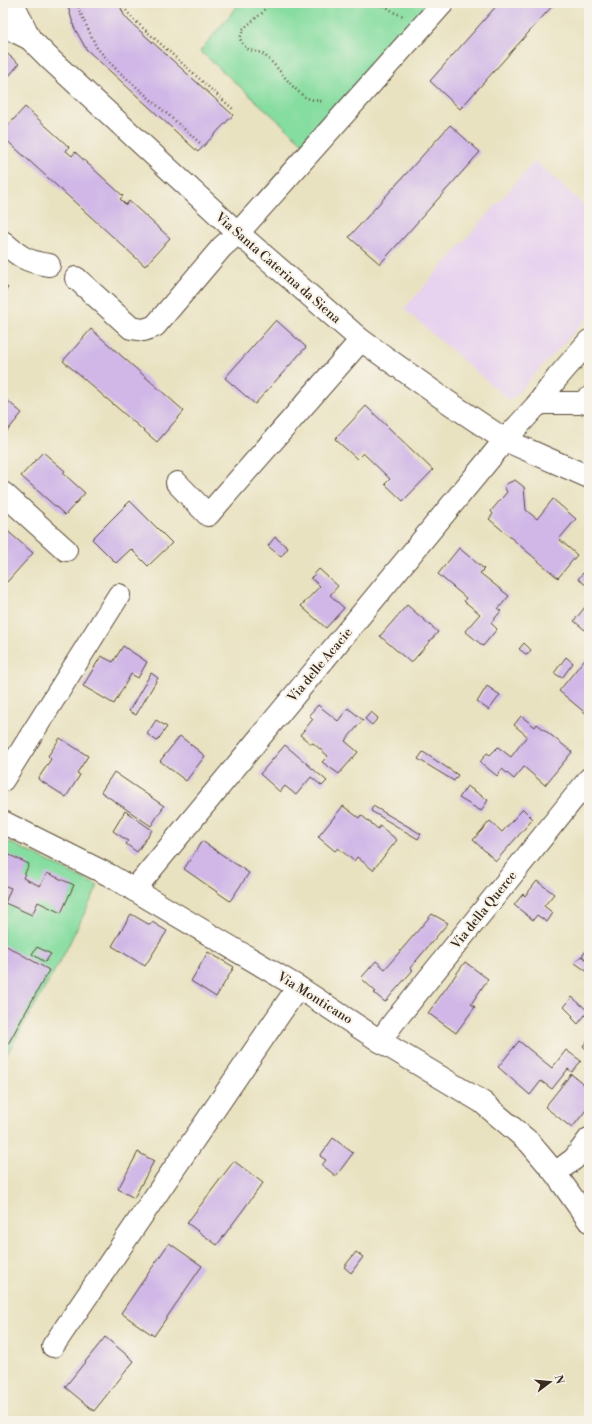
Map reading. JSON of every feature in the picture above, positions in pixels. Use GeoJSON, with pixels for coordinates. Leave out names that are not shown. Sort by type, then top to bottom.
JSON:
{"type":"FeatureCollection","features":[{"type":"Feature","properties":{"kind":"street","name":"Via Santa Caterina da Siena"},"geometry":{"type":"LineString","coordinates":[[14,3],[30,39],[238,233],[361,340],[448,402],[505,440],[589,477]]}},
{"type":"Feature","properties":{"kind":"street"},"geometry":{"type":"LineString","coordinates":[[76,278],[131,328],[144,330],[156,326],[222,247],[238,233],[443,3]]}},
{"type":"Feature","properties":{"kind":"street"},"geometry":{"type":"LineString","coordinates":[[3,22],[10,29],[30,39]]}},
{"type":"Feature","properties":{"kind":"street"},"geometry":{"type":"LineString","coordinates":[[3,242],[18,256],[34,263],[49,265]]}},
{"type":"Feature","properties":{"kind":"street"},"geometry":{"type":"LineString","coordinates":[[178,483],[208,515],[361,340]]}},
{"type":"Feature","properties":{"kind":"street","name":"Via delle Acacie"},"geometry":{"type":"LineString","coordinates":[[134,890],[505,440],[536,406],[556,378],[589,341]]}},
{"type":"Feature","properties":{"kind":"street"},"geometry":{"type":"LineString","coordinates":[[536,406],[543,403],[578,403],[589,398]]}},
{"type":"Feature","properties":{"kind":"street"},"geometry":{"type":"LineString","coordinates":[[3,493],[66,550]]}},
{"type":"Feature","properties":{"kind":"street"},"geometry":{"type":"LineString","coordinates":[[3,780],[119,595]]}},
{"type":"Feature","properties":{"kind":"street","name":"Via della Querce"},"geometry":{"type":"LineString","coordinates":[[380,1041],[589,779]]}},
{"type":"Feature","properties":{"kind":"street","name":"Via Monticano"},"geometry":{"type":"LineString","coordinates":[[3,822],[109,875],[298,987],[380,1041],[482,1102],[529,1142],[555,1173],[589,1221]]}},
{"type":"Feature","properties":{"kind":"street"},"geometry":{"type":"LineString","coordinates":[[53,1346],[298,987]]}},
{"type":"Feature","properties":{"kind":"street"},"geometry":{"type":"LineString","coordinates":[[555,1173],[574,1159],[589,1139]]}},
{"type":"Feature","properties":{"kind":"path"},"geometry":{"type":"LineString","coordinates":[[78,3],[80,12],[97,48],[115,68],[200,143]]}},
{"type":"Feature","properties":{"kind":"path"},"geometry":{"type":"LineString","coordinates":[[123,3],[125,9],[133,19],[234,110]]}},
{"type":"Feature","properties":{"kind":"path"},"geometry":{"type":"LineString","coordinates":[[269,3],[262,13],[243,30],[240,39],[244,47],[262,54],[274,64],[296,90],[307,98],[330,103],[344,114]]}},
{"type":"Feature","properties":{"kind":"shaded area"},"geometry":{"type":"Polygon","coordinates":[[[535,161],[589,210],[589,316],[510,401],[404,309],[535,161]]]}},
{"type":"Feature","properties":{"kind":"green space"},"geometry":{"type":"Polygon","coordinates":[[[240,3],[434,3],[303,143],[200,51],[240,3]]]}},
{"type":"Feature","properties":{"kind":"green space"},"geometry":{"type":"Polygon","coordinates":[[[3,839],[98,886],[63,956],[3,1061],[3,839]]]}},
{"type":"Feature","properties":{"kind":"building"},"geometry":{"type":"Polygon","coordinates":[[[67,3],[119,3],[124,15],[129,21],[233,115],[198,152],[86,49],[74,27],[67,3]]]}},
{"type":"Feature","properties":{"kind":"building"},"geometry":{"type":"Polygon","coordinates":[[[499,3],[555,3],[460,109],[430,81],[499,3]]]}},
{"type":"Feature","properties":{"kind":"building"},"geometry":{"type":"Polygon","coordinates":[[[3,50],[19,64],[3,83],[3,50]]]}},
{"type":"Feature","properties":{"kind":"building"},"geometry":{"type":"Polygon","coordinates":[[[25,107],[69,147],[66,151],[72,156],[75,152],[123,196],[120,199],[126,205],[129,201],[170,238],[145,266],[3,137],[3,131],[25,107]]]}},
{"type":"Feature","properties":{"kind":"building"},"geometry":{"type":"Polygon","coordinates":[[[450,125],[480,152],[380,264],[349,237],[450,125]]]}},
{"type":"Feature","properties":{"kind":"building"},"geometry":{"type":"Polygon","coordinates":[[[3,283],[8,288],[3,294],[3,283]]]}},
{"type":"Feature","properties":{"kind":"building"},"geometry":{"type":"Polygon","coordinates":[[[276,320],[306,347],[255,404],[225,378],[276,320]]]}},
{"type":"Feature","properties":{"kind":"building"},"geometry":{"type":"Polygon","coordinates":[[[91,329],[184,411],[157,442],[63,361],[91,329]]]}},
{"type":"Feature","properties":{"kind":"building"},"geometry":{"type":"Polygon","coordinates":[[[3,397],[22,413],[3,436],[3,397]]]}},
{"type":"Feature","properties":{"kind":"building"},"geometry":{"type":"Polygon","coordinates":[[[366,406],[433,470],[403,501],[385,484],[390,479],[363,453],[357,459],[335,439],[366,406]]]}},
{"type":"Feature","properties":{"kind":"building"},"geometry":{"type":"Polygon","coordinates":[[[43,452],[65,471],[63,473],[85,493],[65,515],[21,476],[43,452]]]}},
{"type":"Feature","properties":{"kind":"building"},"geometry":{"type":"Polygon","coordinates":[[[515,480],[524,487],[526,510],[537,519],[553,499],[576,519],[559,539],[577,555],[558,578],[489,519],[493,514],[491,511],[507,492],[505,488],[506,484],[515,480]]]}},
{"type":"Feature","properties":{"kind":"building"},"geometry":{"type":"Polygon","coordinates":[[[130,501],[172,543],[148,566],[131,549],[116,563],[92,539],[130,501]]]}},
{"type":"Feature","properties":{"kind":"building"},"geometry":{"type":"Polygon","coordinates":[[[4,528],[33,553],[7,582],[3,579],[4,528]]]}},
{"type":"Feature","properties":{"kind":"building"},"geometry":{"type":"Polygon","coordinates":[[[275,537],[288,548],[281,557],[268,546],[275,537]]]}},
{"type":"Feature","properties":{"kind":"building"},"geometry":{"type":"Polygon","coordinates":[[[459,548],[484,569],[480,573],[509,596],[498,609],[501,611],[491,623],[497,629],[483,646],[465,631],[480,614],[464,601],[466,598],[438,574],[459,548]]]}},
{"type":"Feature","properties":{"kind":"building"},"geometry":{"type":"Polygon","coordinates":[[[319,569],[338,586],[330,595],[344,608],[326,628],[301,606],[320,586],[311,578],[319,569]]]}},
{"type":"Feature","properties":{"kind":"building"},"geometry":{"type":"Polygon","coordinates":[[[583,573],[589,578],[586,585],[578,579],[583,573]]]}},
{"type":"Feature","properties":{"kind":"building"},"geometry":{"type":"Polygon","coordinates":[[[589,602],[589,625],[585,630],[574,621],[589,602]]]}},
{"type":"Feature","properties":{"kind":"building"},"geometry":{"type":"Polygon","coordinates":[[[407,605],[438,632],[411,663],[380,636],[407,605]]]}},
{"type":"Feature","properties":{"kind":"building"},"geometry":{"type":"Polygon","coordinates":[[[524,643],[531,650],[527,655],[519,649],[524,643]]]}},
{"type":"Feature","properties":{"kind":"building"},"geometry":{"type":"Polygon","coordinates":[[[123,646],[147,662],[138,678],[131,674],[114,704],[83,686],[101,656],[113,662],[123,646]]]}},
{"type":"Feature","properties":{"kind":"building"},"geometry":{"type":"Polygon","coordinates":[[[566,657],[573,663],[562,678],[554,673],[566,657]]]}},
{"type":"Feature","properties":{"kind":"building"},"geometry":{"type":"Polygon","coordinates":[[[584,660],[589,664],[589,716],[559,691],[584,660]]]}},
{"type":"Feature","properties":{"kind":"building"},"geometry":{"type":"Polygon","coordinates":[[[151,673],[158,678],[136,715],[129,711],[151,673]]]}},
{"type":"Feature","properties":{"kind":"building"},"geometry":{"type":"Polygon","coordinates":[[[487,686],[500,695],[489,710],[477,702],[487,686]]]}},
{"type":"Feature","properties":{"kind":"building"},"geometry":{"type":"Polygon","coordinates":[[[318,705],[338,721],[348,708],[363,720],[345,741],[358,752],[339,774],[322,762],[328,756],[313,743],[311,744],[300,735],[313,719],[309,715],[318,705]]]}},
{"type":"Feature","properties":{"kind":"building"},"geometry":{"type":"Polygon","coordinates":[[[371,712],[378,718],[372,725],[365,719],[371,712]]]}},
{"type":"Feature","properties":{"kind":"building"},"geometry":{"type":"Polygon","coordinates":[[[521,716],[535,727],[537,724],[572,752],[545,785],[524,767],[514,779],[502,769],[497,776],[480,762],[487,753],[490,755],[498,747],[511,757],[527,736],[514,725],[521,716]]]}},
{"type":"Feature","properties":{"kind":"building"},"geometry":{"type":"Polygon","coordinates":[[[156,720],[167,727],[157,741],[147,734],[156,720]]]}},
{"type":"Feature","properties":{"kind":"building"},"geometry":{"type":"Polygon","coordinates":[[[180,736],[205,756],[186,781],[160,761],[180,736]]]}},
{"type":"Feature","properties":{"kind":"building"},"geometry":{"type":"Polygon","coordinates":[[[60,738],[88,756],[77,773],[80,775],[66,797],[38,779],[51,759],[48,756],[60,738]]]}},
{"type":"Feature","properties":{"kind":"building"},"geometry":{"type":"Polygon","coordinates":[[[285,745],[327,781],[322,786],[311,777],[296,795],[285,786],[280,792],[260,774],[285,745]]]}},
{"type":"Feature","properties":{"kind":"building"},"geometry":{"type":"Polygon","coordinates":[[[423,752],[458,775],[454,781],[418,759],[423,752]]]}},
{"type":"Feature","properties":{"kind":"building"},"geometry":{"type":"Polygon","coordinates":[[[114,772],[164,806],[151,826],[101,792],[114,772]]]}},
{"type":"Feature","properties":{"kind":"building"},"geometry":{"type":"Polygon","coordinates":[[[467,786],[488,800],[481,811],[459,798],[467,786]]]}},
{"type":"Feature","properties":{"kind":"building"},"geometry":{"type":"Polygon","coordinates":[[[343,806],[359,818],[361,815],[378,829],[380,826],[397,840],[373,870],[357,857],[354,861],[338,848],[335,851],[318,837],[343,806]]]}},
{"type":"Feature","properties":{"kind":"building"},"geometry":{"type":"Polygon","coordinates":[[[373,806],[421,834],[418,839],[371,811],[373,806]]]}},
{"type":"Feature","properties":{"kind":"building"},"geometry":{"type":"Polygon","coordinates":[[[523,809],[533,819],[496,861],[473,840],[490,821],[502,832],[523,809]]]}},
{"type":"Feature","properties":{"kind":"building"},"geometry":{"type":"Polygon","coordinates":[[[125,811],[152,830],[137,852],[126,844],[128,841],[113,831],[125,811]]]}},
{"type":"Feature","properties":{"kind":"building"},"geometry":{"type":"Polygon","coordinates":[[[202,841],[249,873],[230,901],[184,869],[202,841]]]}},
{"type":"Feature","properties":{"kind":"building"},"geometry":{"type":"Polygon","coordinates":[[[3,852],[29,864],[23,878],[40,886],[47,873],[74,885],[61,913],[38,902],[32,915],[5,903],[11,888],[3,885],[3,852]]]}},
{"type":"Feature","properties":{"kind":"building"},"geometry":{"type":"Polygon","coordinates":[[[537,881],[554,894],[544,906],[553,913],[547,922],[537,915],[533,920],[514,905],[523,894],[525,896],[537,881]]]}},
{"type":"Feature","properties":{"kind":"building"},"geometry":{"type":"Polygon","coordinates":[[[131,914],[150,925],[152,922],[167,931],[145,966],[112,946],[131,914]]]}},
{"type":"Feature","properties":{"kind":"building"},"geometry":{"type":"Polygon","coordinates":[[[432,914],[448,923],[410,968],[413,970],[385,1002],[374,993],[376,992],[361,978],[376,961],[385,969],[432,914]]]}},
{"type":"Feature","properties":{"kind":"building"},"geometry":{"type":"Polygon","coordinates":[[[3,944],[49,970],[3,1053],[3,944]]]}},
{"type":"Feature","properties":{"kind":"building"},"geometry":{"type":"Polygon","coordinates":[[[37,947],[51,954],[45,962],[32,954],[37,947]]]}},
{"type":"Feature","properties":{"kind":"building"},"geometry":{"type":"Polygon","coordinates":[[[589,947],[589,962],[582,956],[589,947]]]}},
{"type":"Feature","properties":{"kind":"building"},"geometry":{"type":"Polygon","coordinates":[[[208,952],[234,967],[216,997],[191,981],[208,952]]]}},
{"type":"Feature","properties":{"kind":"building"},"geometry":{"type":"Polygon","coordinates":[[[581,956],[589,962],[589,973],[575,963],[581,956]]]}},
{"type":"Feature","properties":{"kind":"building"},"geometry":{"type":"Polygon","coordinates":[[[465,962],[488,979],[471,1004],[475,1007],[456,1033],[428,1013],[465,962]]]}},
{"type":"Feature","properties":{"kind":"building"},"geometry":{"type":"Polygon","coordinates":[[[572,997],[588,1011],[578,1024],[572,1018],[573,1016],[564,1007],[572,997]]]}},
{"type":"Feature","properties":{"kind":"building"},"geometry":{"type":"Polygon","coordinates":[[[589,1038],[589,1051],[583,1046],[589,1038]]]}},
{"type":"Feature","properties":{"kind":"building"},"geometry":{"type":"Polygon","coordinates":[[[519,1041],[552,1068],[566,1050],[581,1061],[572,1072],[568,1069],[552,1089],[541,1081],[530,1095],[498,1067],[519,1041]]]}},
{"type":"Feature","properties":{"kind":"building"},"geometry":{"type":"Polygon","coordinates":[[[571,1074],[589,1088],[589,1106],[572,1128],[545,1107],[571,1074]]]}},
{"type":"Feature","properties":{"kind":"building"},"geometry":{"type":"Polygon","coordinates":[[[333,1138],[353,1153],[336,1176],[322,1165],[326,1160],[320,1156],[333,1138]]]}},
{"type":"Feature","properties":{"kind":"building"},"geometry":{"type":"Polygon","coordinates":[[[138,1152],[154,1161],[134,1198],[118,1189],[138,1152]]]}},
{"type":"Feature","properties":{"kind":"building"},"geometry":{"type":"Polygon","coordinates":[[[234,1161],[263,1183],[217,1245],[187,1223],[234,1161]]]}},
{"type":"Feature","properties":{"kind":"building"},"geometry":{"type":"Polygon","coordinates":[[[169,1243],[202,1266],[154,1336],[121,1313],[169,1243]]]}},
{"type":"Feature","properties":{"kind":"building"},"geometry":{"type":"Polygon","coordinates":[[[356,1252],[363,1257],[351,1273],[344,1267],[356,1252]]]}},
{"type":"Feature","properties":{"kind":"building"},"geometry":{"type":"Polygon","coordinates":[[[105,1337],[134,1361],[94,1411],[65,1387],[105,1337]]]}}]}
